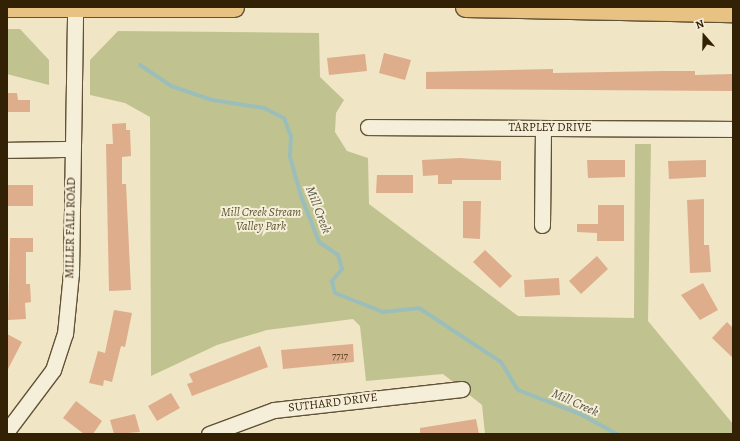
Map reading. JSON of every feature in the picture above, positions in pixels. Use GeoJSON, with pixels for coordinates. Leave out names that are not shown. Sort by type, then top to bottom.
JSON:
{"type":"FeatureCollection","features":[{"type":"Feature","properties":{"kind":"main road"},"geometry":{"type":"LineString","coordinates":[[7,7],[234,7]]}},
{"type":"Feature","properties":{"kind":"main road"},"geometry":{"type":"LineString","coordinates":[[465,7],[733,12]]}},
{"type":"Feature","properties":{"kind":"street","name":"MILLER FALL ROAD"},"geometry":{"type":"LineString","coordinates":[[15,430],[53,370],[65,334],[71,273],[75,8]]}},
{"type":"Feature","properties":{"kind":"street","name":"TARPLEY DRIVE"},"geometry":{"type":"LineString","coordinates":[[368,127],[733,129]]}},
{"type":"Feature","properties":{"kind":"street"},"geometry":{"type":"LineString","coordinates":[[542,225],[543,128]]}},
{"type":"Feature","properties":{"kind":"street"},"geometry":{"type":"LineString","coordinates":[[7,150],[72,149]]}},
{"type":"Feature","properties":{"kind":"street","name":"SUTHARD DRIVE"},"geometry":{"type":"LineString","coordinates":[[209,434],[274,410],[462,390]]}},
{"type":"Feature","properties":{"kind":"green space"},"geometry":{"type":"Polygon","coordinates":[[[7,29],[20,29],[49,60],[49,85],[7,74],[7,29]]]}},
{"type":"Feature","properties":{"kind":"green space","name":"Mill Creek Stream Valley Park"},"geometry":{"type":"Polygon","coordinates":[[[118,31],[319,33],[320,77],[344,100],[336,113],[335,132],[347,151],[368,158],[369,204],[518,316],[634,318],[635,144],[651,144],[648,321],[733,424],[733,434],[485,434],[482,405],[443,374],[366,381],[360,326],[353,319],[267,330],[217,345],[151,376],[150,117],[125,103],[90,95],[90,60],[118,31]]]}},
{"type":"Feature","properties":{"kind":"building"},"geometry":{"type":"Polygon","coordinates":[[[384,53],[411,60],[405,80],[379,73],[384,53]]]}},
{"type":"Feature","properties":{"kind":"building"},"geometry":{"type":"Polygon","coordinates":[[[365,54],[367,71],[329,75],[327,58],[365,54]]]}},
{"type":"Feature","properties":{"kind":"building"},"geometry":{"type":"Polygon","coordinates":[[[553,69],[553,73],[695,71],[695,75],[733,74],[733,91],[426,89],[426,72],[553,69]]]}},
{"type":"Feature","properties":{"kind":"building"},"geometry":{"type":"Polygon","coordinates":[[[7,93],[17,93],[18,100],[30,100],[30,112],[7,112],[7,93]]]}},
{"type":"Feature","properties":{"kind":"building"},"geometry":{"type":"Polygon","coordinates":[[[126,123],[126,130],[130,130],[131,156],[122,157],[122,184],[126,184],[131,290],[109,291],[106,144],[113,144],[112,124],[126,123]]]}},
{"type":"Feature","properties":{"kind":"building"},"geometry":{"type":"Polygon","coordinates":[[[460,158],[501,161],[501,180],[452,180],[452,184],[438,184],[438,175],[423,176],[422,160],[460,158]]]}},
{"type":"Feature","properties":{"kind":"building"},"geometry":{"type":"Polygon","coordinates":[[[587,160],[625,160],[625,177],[588,178],[587,160]]]}},
{"type":"Feature","properties":{"kind":"building"},"geometry":{"type":"Polygon","coordinates":[[[706,160],[706,177],[669,179],[668,161],[706,160]]]}},
{"type":"Feature","properties":{"kind":"building"},"geometry":{"type":"Polygon","coordinates":[[[377,175],[413,175],[413,193],[376,193],[377,175]]]}},
{"type":"Feature","properties":{"kind":"building"},"geometry":{"type":"Polygon","coordinates":[[[7,185],[33,185],[33,206],[7,206],[7,185]]]}},
{"type":"Feature","properties":{"kind":"building"},"geometry":{"type":"Polygon","coordinates":[[[704,199],[704,245],[709,245],[711,272],[690,273],[687,200],[704,199]]]}},
{"type":"Feature","properties":{"kind":"building"},"geometry":{"type":"Polygon","coordinates":[[[463,201],[481,201],[480,239],[463,238],[463,201]]]}},
{"type":"Feature","properties":{"kind":"building"},"geometry":{"type":"Polygon","coordinates":[[[598,205],[624,205],[624,241],[597,241],[597,233],[577,232],[577,224],[598,224],[598,205]]]}},
{"type":"Feature","properties":{"kind":"building"},"geometry":{"type":"Polygon","coordinates":[[[10,238],[33,238],[33,252],[26,252],[26,284],[30,284],[31,302],[25,303],[26,319],[8,320],[10,238]]]}},
{"type":"Feature","properties":{"kind":"building"},"geometry":{"type":"Polygon","coordinates":[[[485,250],[512,276],[500,288],[473,262],[485,250]]]}},
{"type":"Feature","properties":{"kind":"building"},"geometry":{"type":"Polygon","coordinates":[[[597,256],[608,269],[581,294],[569,281],[597,256]]]}},
{"type":"Feature","properties":{"kind":"building"},"geometry":{"type":"Polygon","coordinates":[[[559,278],[560,295],[525,297],[524,280],[559,278]]]}},
{"type":"Feature","properties":{"kind":"building"},"geometry":{"type":"Polygon","coordinates":[[[703,283],[718,310],[700,320],[681,295],[703,283]]]}},
{"type":"Feature","properties":{"kind":"building"},"geometry":{"type":"Polygon","coordinates":[[[114,310],[132,313],[125,347],[121,346],[112,382],[104,380],[103,386],[89,383],[98,351],[105,353],[114,310]]]}},
{"type":"Feature","properties":{"kind":"building"},"geometry":{"type":"Polygon","coordinates":[[[727,322],[733,328],[733,358],[712,338],[727,322]]]}},
{"type":"Feature","properties":{"kind":"building"},"geometry":{"type":"Polygon","coordinates":[[[7,334],[22,342],[7,371],[7,334]]]}},
{"type":"Feature","properties":{"kind":"building"},"geometry":{"type":"Polygon","coordinates":[[[353,344],[354,362],[283,369],[281,350],[353,344]]]}},
{"type":"Feature","properties":{"kind":"building"},"geometry":{"type":"Polygon","coordinates":[[[260,346],[268,367],[192,396],[187,384],[193,382],[189,374],[260,346]]]}},
{"type":"Feature","properties":{"kind":"building"},"geometry":{"type":"Polygon","coordinates":[[[171,393],[180,408],[157,421],[148,406],[171,393]]]}},
{"type":"Feature","properties":{"kind":"building"},"geometry":{"type":"Polygon","coordinates":[[[76,401],[102,421],[93,434],[84,434],[63,418],[76,401]]]}},
{"type":"Feature","properties":{"kind":"building"},"geometry":{"type":"Polygon","coordinates":[[[135,414],[140,432],[114,434],[110,420],[135,414]]]}},
{"type":"Feature","properties":{"kind":"building"},"geometry":{"type":"Polygon","coordinates":[[[476,419],[479,434],[420,434],[420,428],[476,419]]]}},
{"type":"Feature","properties":{"kind":"waterway","name":"Mill Creek"},"geometry":{"type":"LineString","coordinates":[[140,65],[171,86],[212,100],[264,108],[284,118],[291,136],[290,157],[301,196],[319,242],[338,255],[342,269],[332,281],[335,293],[383,312],[419,308],[501,362],[518,390],[580,414],[617,434]]}}]}
